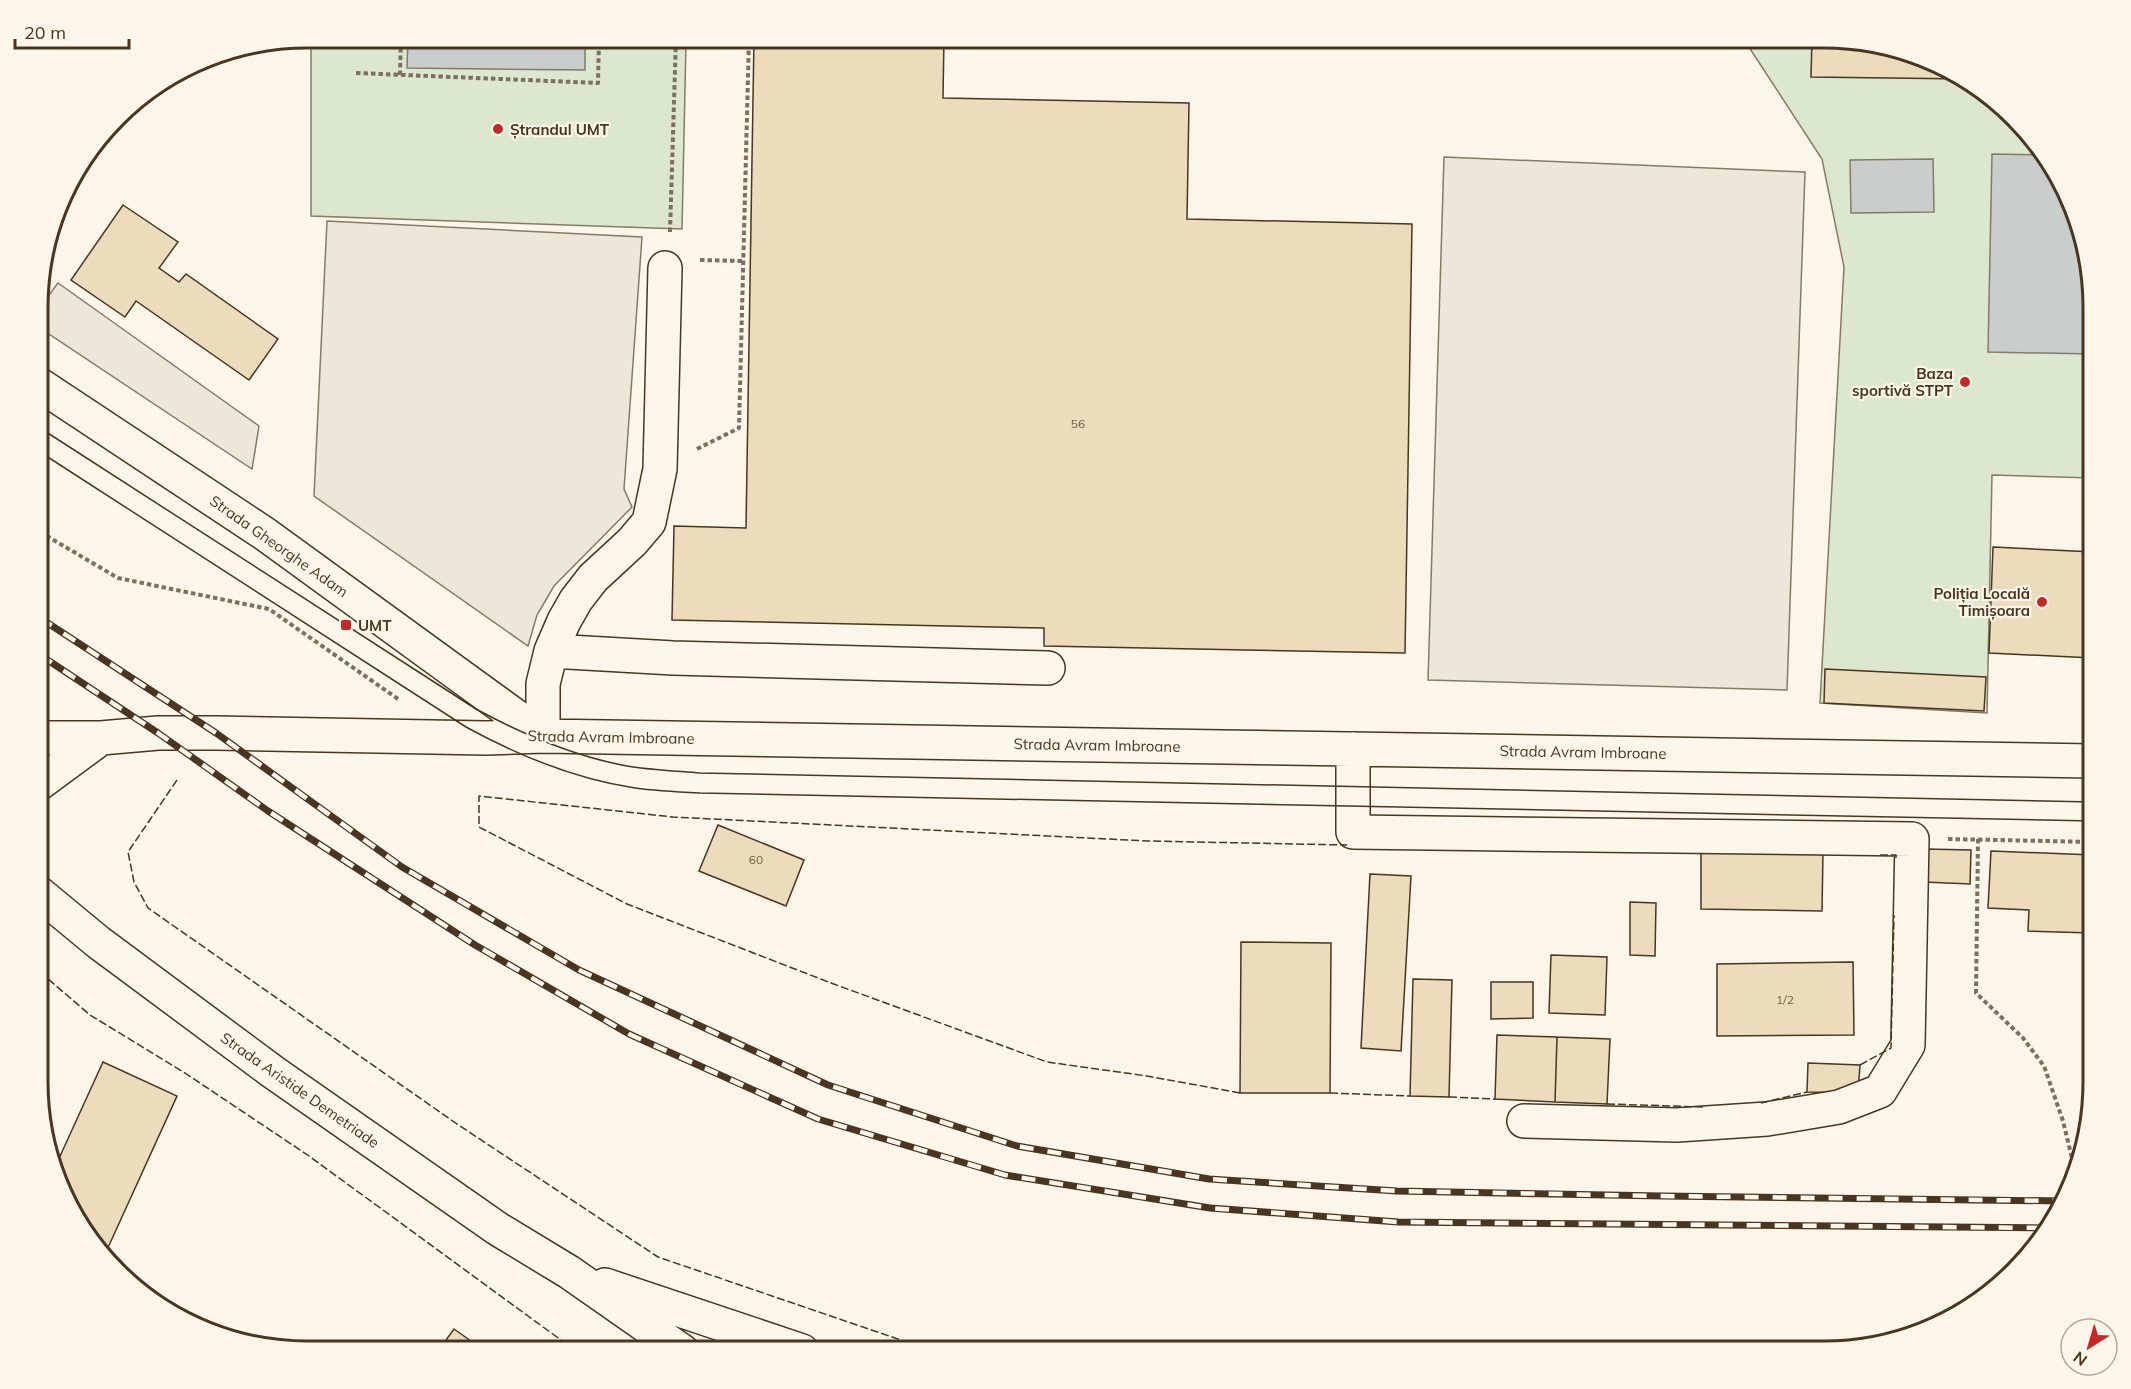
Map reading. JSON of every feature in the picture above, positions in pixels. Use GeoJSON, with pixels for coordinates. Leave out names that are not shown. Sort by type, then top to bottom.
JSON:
{"type":"FeatureCollection","features":[{"type":"Feature","properties":{"kind":"street"},"geometry":{"type":"LineString","coordinates":[[543,736],[543,684],[551,651],[576,600],[593,578],[632,542],[649,522],[660,469],[667,263]]}},
{"type":"Feature","properties":{"kind":"street","name":"Strada Gheorghe Adam"},"geometry":{"type":"LineString","coordinates":[[48,390],[265,534],[543,736]]}},
{"type":"Feature","properties":{"kind":"street"},"geometry":{"type":"LineString","coordinates":[[551,651],[684,658],[1048,668]]}},
{"type":"Feature","properties":{"kind":"street","name":"Strada Avram Imbroane"},"geometry":{"type":"LineString","coordinates":[[48,738],[216,733],[486,738],[543,736],[2083,760]]}},
{"type":"Feature","properties":{"kind":"street"},"geometry":{"type":"LineString","coordinates":[[48,777],[101,738]]}},
{"type":"Feature","properties":{"kind":"street"},"geometry":{"type":"LineString","coordinates":[[1353,749],[1353,832],[1912,838],[1908,1045],[1880,1091],[1839,1107],[1767,1119],[1677,1125],[1524,1121]]}},
{"type":"Feature","properties":{"kind":"street","name":"Strada Aristide Demetriade"},"geometry":{"type":"LineString","coordinates":[[48,901],[98,942],[273,1072],[498,1229],[569,1272],[668,1341]]}},
{"type":"Feature","properties":{"kind":"street","name":"Strada Aristide Demetriade"},"geometry":{"type":"LineString","coordinates":[[569,1272],[773,1341]]}},
{"type":"Feature","properties":{"kind":"path"},"geometry":{"type":"LineString","coordinates":[[400,48],[400,75]]}},
{"type":"Feature","properties":{"kind":"path"},"geometry":{"type":"LineString","coordinates":[[356,74],[598,83],[599,48]]}},
{"type":"Feature","properties":{"kind":"path"},"geometry":{"type":"LineString","coordinates":[[676,48],[667,263],[742,261]]}},
{"type":"Feature","properties":{"kind":"path"},"geometry":{"type":"LineString","coordinates":[[739,428],[749,48]]}},
{"type":"Feature","properties":{"kind":"path"},"geometry":{"type":"LineString","coordinates":[[48,537],[118,578],[269,609],[387,692]]}},
{"type":"Feature","properties":{"kind":"path"},"geometry":{"type":"LineString","coordinates":[[1912,838],[2083,842]]}},
{"type":"Feature","properties":{"kind":"path"},"geometry":{"type":"LineString","coordinates":[[1978,839],[1976,993],[2023,1038],[2044,1066],[2063,1121],[2072,1157]]}},
{"type":"Feature","properties":{"kind":"green space","name":"Ștrandul UMT"},"geometry":{"type":"Polygon","coordinates":[[[311,48],[686,48],[682,229],[311,216],[311,48]]]}},
{"type":"Feature","properties":{"kind":"green space","name":"Baza sportivă STPT"},"geometry":{"type":"Polygon","coordinates":[[[1750,48],[1858,50],[1908,62],[1954,83],[1995,112],[2030,149],[2056,192],[2069,223],[2081,273],[2083,307],[2083,478],[1992,475],[1987,713],[1820,703],[1844,267],[1822,159],[1750,48]]]}},
{"type":"Feature","properties":{"kind":"shaded area"},"geometry":{"type":"Polygon","coordinates":[[[408,48],[585,48],[585,70],[407,68],[408,48]]]}},
{"type":"Feature","properties":{"kind":"shaded area"},"geometry":{"type":"Polygon","coordinates":[[[1992,154],[2034,155],[2063,208],[2078,256],[2083,307],[2083,354],[1988,352],[1992,154]]]}},
{"type":"Feature","properties":{"kind":"shaded area"},"geometry":{"type":"Polygon","coordinates":[[[1444,157],[1805,172],[1787,690],[1428,680],[1444,157]]]}},
{"type":"Feature","properties":{"kind":"shaded area"},"geometry":{"type":"Polygon","coordinates":[[[1933,159],[1934,212],[1851,213],[1850,160],[1933,159]]]}},
{"type":"Feature","properties":{"kind":"shaded area"},"geometry":{"type":"Polygon","coordinates":[[[327,221],[642,237],[624,489],[632,507],[554,586],[537,615],[528,646],[314,496],[327,221]]]}},
{"type":"Feature","properties":{"kind":"shaded area"},"geometry":{"type":"Polygon","coordinates":[[[58,283],[259,426],[252,469],[48,333],[49,295],[58,283]]]}},
{"type":"Feature","properties":{"kind":"building"},"geometry":{"type":"Polygon","coordinates":[[[754,48],[944,48],[943,98],[1189,103],[1187,219],[1412,224],[1405,653],[1044,646],[1044,628],[672,620],[674,526],[746,528],[754,48]]]}},
{"type":"Feature","properties":{"kind":"building"},"geometry":{"type":"Polygon","coordinates":[[[1812,48],[1824,48],[1858,50],[1891,57],[1946,79],[1811,77],[1812,48]]]}},
{"type":"Feature","properties":{"kind":"building"},"geometry":{"type":"Polygon","coordinates":[[[123,205],[178,242],[159,268],[179,282],[186,274],[278,339],[249,380],[136,301],[125,317],[71,280],[123,205]]]}},
{"type":"Feature","properties":{"kind":"building","name":"Poliția Locală Timișoara"},"geometry":{"type":"Polygon","coordinates":[[[1993,547],[2083,552],[2083,658],[1989,653],[1993,547]]]}},
{"type":"Feature","properties":{"kind":"building"},"geometry":{"type":"Polygon","coordinates":[[[1825,669],[1986,677],[1984,711],[1824,703],[1825,669]]]}},
{"type":"Feature","properties":{"kind":"building"},"geometry":{"type":"Polygon","coordinates":[[[718,825],[804,860],[786,906],[699,871],[718,825]]]}},
{"type":"Feature","properties":{"kind":"building"},"geometry":{"type":"Polygon","coordinates":[[[1925,849],[1971,850],[1970,884],[1924,882],[1925,849]]]}},
{"type":"Feature","properties":{"kind":"building"},"geometry":{"type":"Polygon","coordinates":[[[1701,851],[1823,852],[1822,911],[1701,909],[1701,851]]]}},
{"type":"Feature","properties":{"kind":"building"},"geometry":{"type":"Polygon","coordinates":[[[1991,851],[2083,855],[2083,933],[2028,931],[2029,910],[1988,908],[1991,851]]]}},
{"type":"Feature","properties":{"kind":"building"},"geometry":{"type":"Polygon","coordinates":[[[1370,874],[1411,876],[1401,1051],[1361,1048],[1370,874]]]}},
{"type":"Feature","properties":{"kind":"building"},"geometry":{"type":"Polygon","coordinates":[[[1630,902],[1656,903],[1655,956],[1630,955],[1630,902]]]}},
{"type":"Feature","properties":{"kind":"building"},"geometry":{"type":"Polygon","coordinates":[[[1241,942],[1331,943],[1330,1093],[1240,1093],[1241,942]]]}},
{"type":"Feature","properties":{"kind":"building"},"geometry":{"type":"Polygon","coordinates":[[[1551,955],[1607,957],[1605,1015],[1549,1013],[1551,955]]]}},
{"type":"Feature","properties":{"kind":"building"},"geometry":{"type":"Polygon","coordinates":[[[1853,962],[1854,1035],[1717,1036],[1717,964],[1853,962]]]}},
{"type":"Feature","properties":{"kind":"building"},"geometry":{"type":"Polygon","coordinates":[[[1413,979],[1452,980],[1449,1097],[1410,1096],[1413,979]]]}},
{"type":"Feature","properties":{"kind":"building"},"geometry":{"type":"Polygon","coordinates":[[[1491,982],[1533,982],[1533,1018],[1491,1019],[1491,982]]]}},
{"type":"Feature","properties":{"kind":"building"},"geometry":{"type":"Polygon","coordinates":[[[1497,1035],[1557,1037],[1555,1102],[1495,1099],[1497,1035]]]}},
{"type":"Feature","properties":{"kind":"building"},"geometry":{"type":"Polygon","coordinates":[[[1557,1037],[1610,1039],[1607,1104],[1555,1102],[1557,1037]]]}},
{"type":"Feature","properties":{"kind":"building"},"geometry":{"type":"Polygon","coordinates":[[[103,1062],[177,1096],[108,1248],[75,1197],[59,1157],[103,1062]]]}},
{"type":"Feature","properties":{"kind":"building"},"geometry":{"type":"Polygon","coordinates":[[[1808,1063],[1860,1065],[1858,1093],[1807,1092],[1808,1063]]]}},
{"type":"Feature","properties":{"kind":"building"},"geometry":{"type":"Polygon","coordinates":[[[454,1329],[471,1341],[445,1341],[454,1329]]]}},
{"type":"Feature","properties":{"kind":"tram line"},"geometry":{"type":"LineString","coordinates":[[48,433],[476,709],[549,744],[587,757],[627,766],[700,773],[2083,802]]}},
{"type":"Feature","properties":{"kind":"tram line"},"geometry":{"type":"LineString","coordinates":[[48,457],[466,727],[506,748],[548,765],[591,779],[635,788],[700,793],[2083,821]]}},
{"type":"Feature","properties":{"kind":"railway"},"geometry":{"type":"LineString","coordinates":[[48,623],[216,733],[402,867],[579,970],[828,1085],[1017,1146],[1209,1179],[1397,1191],[2054,1201]]}},
{"type":"Feature","properties":{"kind":"railway"},"geometry":{"type":"LineString","coordinates":[[48,660],[158,733],[268,811],[475,945],[629,1034],[818,1119],[1005,1175],[1210,1208],[1398,1222],[2038,1228]]}},
{"type":"Feature","properties":{"kind":"fence"},"geometry":{"type":"LineString","coordinates":[[177,780],[128,852],[134,882],[148,908],[457,1124],[658,1257],[904,1341]]}},
{"type":"Feature","properties":{"kind":"fence"},"geometry":{"type":"LineString","coordinates":[[1240,1093],[1147,1076],[1047,1062],[831,983],[627,904],[479,827],[479,796],[673,817],[1147,841],[1347,845]]}},
{"type":"Feature","properties":{"kind":"fence"},"geometry":{"type":"LineString","coordinates":[[1880,855],[1896,855],[1896,858]]}},
{"type":"Feature","properties":{"kind":"fence"},"geometry":{"type":"LineString","coordinates":[[1860,1065],[1891,1048],[1894,915]]}},
{"type":"Feature","properties":{"kind":"fence"},"geometry":{"type":"LineString","coordinates":[[48,979],[90,1015],[185,1073],[309,1156],[562,1341]]}},
{"type":"Feature","properties":{"kind":"fence"},"geometry":{"type":"LineString","coordinates":[[1761,1103],[1807,1092]]}},
{"type":"Feature","properties":{"kind":"fence"},"geometry":{"type":"LineString","coordinates":[[1330,1093],[1410,1096]]}},
{"type":"Feature","properties":{"kind":"fence"},"geometry":{"type":"LineString","coordinates":[[1449,1097],[1495,1099]]}},
{"type":"Feature","properties":{"kind":"fence"},"geometry":{"type":"LineString","coordinates":[[1607,1104],[1704,1107]]}},
{"type":"Feature","properties":{"kind":"place","name":"Ștrandul UMT"},"geometry":{"type":"Point","coordinates":[498,129]}},
{"type":"Feature","properties":{"kind":"place","name":"Baza sportivă STPT"},"geometry":{"type":"Point","coordinates":[1965,382]}},
{"type":"Feature","properties":{"kind":"place","name":"Poliția Locală Timișoara"},"geometry":{"type":"Point","coordinates":[2042,602]}},
{"type":"Feature","properties":{"kind":"place","name":"UMT"},"geometry":{"type":"Point","coordinates":[346,625]}}]}
